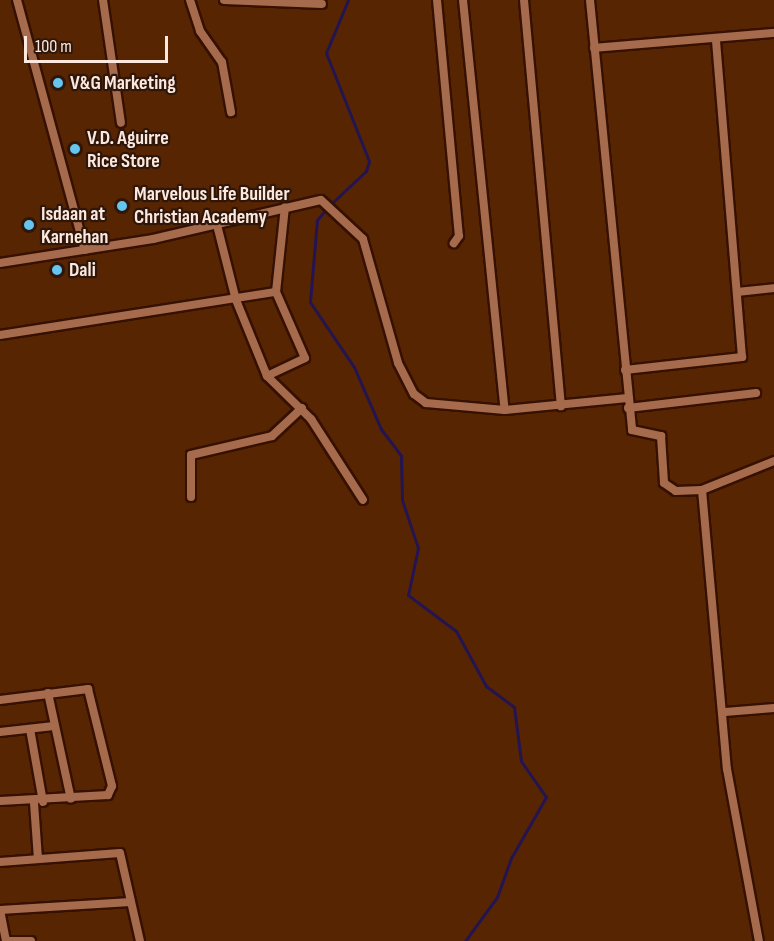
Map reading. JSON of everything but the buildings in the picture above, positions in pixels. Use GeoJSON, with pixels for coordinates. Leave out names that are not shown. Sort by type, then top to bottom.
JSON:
{"type":"FeatureCollection","features":[{"type":"Feature","properties":{"kind":"street"},"geometry":{"type":"LineString","coordinates":[[17,0],[85,250]]}},
{"type":"Feature","properties":{"kind":"street"},"geometry":{"type":"LineString","coordinates":[[103,0],[121,123]]}},
{"type":"Feature","properties":{"kind":"street"},"geometry":{"type":"LineString","coordinates":[[190,0],[200,31],[222,62],[231,112]]}},
{"type":"Feature","properties":{"kind":"street"},"geometry":{"type":"LineString","coordinates":[[224,0],[322,4]]}},
{"type":"Feature","properties":{"kind":"street"},"geometry":{"type":"LineString","coordinates":[[437,0],[459,236],[454,243]]}},
{"type":"Feature","properties":{"kind":"street"},"geometry":{"type":"LineString","coordinates":[[463,0],[505,410]]}},
{"type":"Feature","properties":{"kind":"street"},"geometry":{"type":"LineString","coordinates":[[524,0],[561,406]]}},
{"type":"Feature","properties":{"kind":"street"},"geometry":{"type":"LineString","coordinates":[[590,0],[628,403],[635,435],[661,436],[668,488],[702,490],[774,461]]}},
{"type":"Feature","properties":{"kind":"street"},"geometry":{"type":"LineString","coordinates":[[594,48],[774,33]]}},
{"type":"Feature","properties":{"kind":"street"},"geometry":{"type":"LineString","coordinates":[[626,370],[742,357],[716,39]]}},
{"type":"Feature","properties":{"kind":"street"},"geometry":{"type":"LineString","coordinates":[[0,263],[85,250],[217,225],[308,200],[325,202],[363,239],[398,363],[414,394],[441,407],[505,410],[756,393]]}},
{"type":"Feature","properties":{"kind":"street"},"geometry":{"type":"LineString","coordinates":[[267,376],[305,358],[276,292],[285,207]]}},
{"type":"Feature","properties":{"kind":"street"},"geometry":{"type":"LineString","coordinates":[[217,225],[236,300],[267,376],[302,408],[363,500]]}},
{"type":"Feature","properties":{"kind":"street"},"geometry":{"type":"LineString","coordinates":[[737,292],[774,288]]}},
{"type":"Feature","properties":{"kind":"street"},"geometry":{"type":"LineString","coordinates":[[0,335],[276,292]]}},
{"type":"Feature","properties":{"kind":"street"},"geometry":{"type":"LineString","coordinates":[[191,497],[191,455],[272,436],[302,408]]}},
{"type":"Feature","properties":{"kind":"street"},"geometry":{"type":"LineString","coordinates":[[702,490],[725,712],[727,769],[759,941]]}},
{"type":"Feature","properties":{"kind":"street"},"geometry":{"type":"LineString","coordinates":[[0,700],[88,689],[105,752],[112,792],[39,803],[0,801]]}},
{"type":"Feature","properties":{"kind":"street"},"geometry":{"type":"LineString","coordinates":[[48,693],[71,799]]}},
{"type":"Feature","properties":{"kind":"street"},"geometry":{"type":"LineString","coordinates":[[725,712],[774,708]]}},
{"type":"Feature","properties":{"kind":"street"},"geometry":{"type":"LineString","coordinates":[[0,732],[54,726]]}},
{"type":"Feature","properties":{"kind":"street"},"geometry":{"type":"LineString","coordinates":[[30,729],[39,803],[38,859]]}},
{"type":"Feature","properties":{"kind":"street"},"geometry":{"type":"LineString","coordinates":[[0,862],[120,854],[140,941]]}},
{"type":"Feature","properties":{"kind":"street"},"geometry":{"type":"LineString","coordinates":[[31,941],[6,941],[0,910],[131,902]]}},
{"type":"Feature","properties":{"kind":"waterway"},"geometry":{"type":"LineString","coordinates":[[333,202],[366,171],[369,161],[326,53],[348,0]]}},
{"type":"Feature","properties":{"kind":"waterway"},"geometry":{"type":"LineString","coordinates":[[327,208],[317,220],[310,302],[354,367],[381,429],[401,456],[402,500],[418,548],[408,595],[456,631],[486,686],[514,707],[521,761],[546,797],[511,858],[497,897],[465,941]]}},
{"type":"Feature","properties":{"kind":"place","name":"V&G Marketing"},"geometry":{"type":"Point","coordinates":[58,83]}},
{"type":"Feature","properties":{"kind":"place","name":"V.D. Aguirre Rice Store"},"geometry":{"type":"Point","coordinates":[75,149]}},
{"type":"Feature","properties":{"kind":"place","name":"Marvelous Life Builder Christian Academy"},"geometry":{"type":"Point","coordinates":[122,206]}},
{"type":"Feature","properties":{"kind":"place","name":"Isdaan at Karnehan"},"geometry":{"type":"Point","coordinates":[29,225]}},
{"type":"Feature","properties":{"kind":"place","name":"Dali"},"geometry":{"type":"Point","coordinates":[57,270]}}]}
